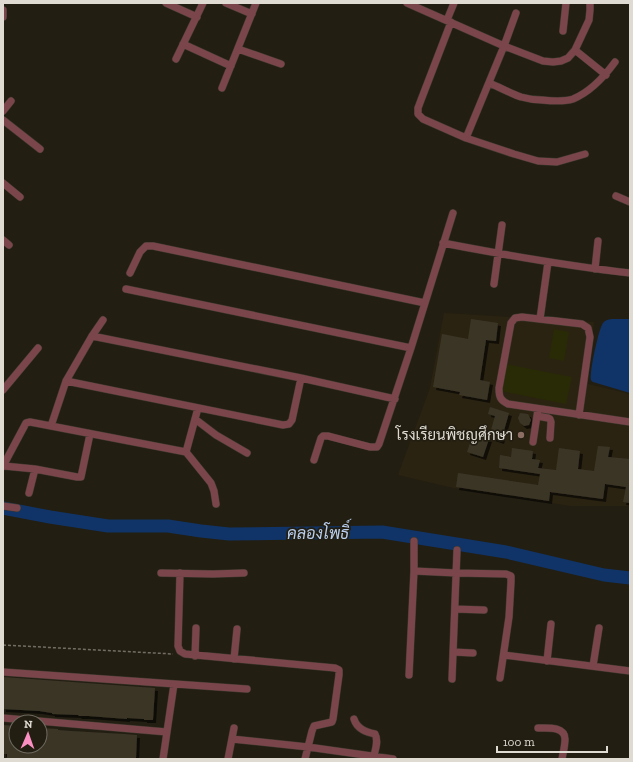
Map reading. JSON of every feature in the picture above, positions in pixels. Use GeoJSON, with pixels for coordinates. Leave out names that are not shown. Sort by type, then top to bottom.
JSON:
{"type":"FeatureCollection","features":[{"type":"Feature","properties":{"kind":"street"},"geometry":{"type":"LineString","coordinates":[[166,3],[197,17]]}},
{"type":"Feature","properties":{"kind":"street"},"geometry":{"type":"LineString","coordinates":[[176,59],[203,3]]}},
{"type":"Feature","properties":{"kind":"street"},"geometry":{"type":"LineString","coordinates":[[226,3],[252,14]]}},
{"type":"Feature","properties":{"kind":"street"},"geometry":{"type":"LineString","coordinates":[[222,88],[256,3]]}},
{"type":"Feature","properties":{"kind":"street"},"geometry":{"type":"LineString","coordinates":[[407,3],[504,46],[543,61],[553,62],[568,58],[575,50],[589,20],[590,3]]}},
{"type":"Feature","properties":{"kind":"street"},"geometry":{"type":"LineString","coordinates":[[454,3],[449,22],[418,108],[418,114],[423,119],[466,138],[538,161],[557,162],[585,154]]}},
{"type":"Feature","properties":{"kind":"street"},"geometry":{"type":"LineString","coordinates":[[563,31],[566,3]]}},
{"type":"Feature","properties":{"kind":"street"},"geometry":{"type":"LineString","coordinates":[[3,10],[3,16]]}},
{"type":"Feature","properties":{"kind":"street"},"geometry":{"type":"LineString","coordinates":[[466,138],[516,13]]}},
{"type":"Feature","properties":{"kind":"street"},"geometry":{"type":"LineString","coordinates":[[184,44],[231,66]]}},
{"type":"Feature","properties":{"kind":"street"},"geometry":{"type":"LineString","coordinates":[[238,49],[281,64]]}},
{"type":"Feature","properties":{"kind":"street"},"geometry":{"type":"LineString","coordinates":[[575,50],[606,75]]}},
{"type":"Feature","properties":{"kind":"street"},"geometry":{"type":"LineString","coordinates":[[489,83],[520,97],[532,100],[554,101],[572,99],[583,94],[606,75],[615,62]]}},
{"type":"Feature","properties":{"kind":"street"},"geometry":{"type":"LineString","coordinates":[[3,111],[11,101]]}},
{"type":"Feature","properties":{"kind":"street"},"geometry":{"type":"LineString","coordinates":[[3,120],[40,149]]}},
{"type":"Feature","properties":{"kind":"street"},"geometry":{"type":"LineString","coordinates":[[3,183],[20,197]]}},
{"type":"Feature","properties":{"kind":"street"},"geometry":{"type":"LineString","coordinates":[[616,196],[630,202]]}},
{"type":"Feature","properties":{"kind":"street"},"geometry":{"type":"LineString","coordinates":[[314,460],[321,438],[324,436],[370,447],[377,447],[379,444],[395,399],[453,213]]}},
{"type":"Feature","properties":{"kind":"street"},"geometry":{"type":"LineString","coordinates":[[494,284],[502,225]]}},
{"type":"Feature","properties":{"kind":"street"},"geometry":{"type":"LineString","coordinates":[[3,240],[9,245]]}},
{"type":"Feature","properties":{"kind":"street"},"geometry":{"type":"LineString","coordinates":[[595,269],[598,241]]}},
{"type":"Feature","properties":{"kind":"street"},"geometry":{"type":"LineString","coordinates":[[443,243],[498,254],[630,273]]}},
{"type":"Feature","properties":{"kind":"street"},"geometry":{"type":"LineString","coordinates":[[130,273],[140,252],[146,246],[153,246],[425,303]]}},
{"type":"Feature","properties":{"kind":"street"},"geometry":{"type":"LineString","coordinates":[[540,319],[548,262]]}},
{"type":"Feature","properties":{"kind":"street"},"geometry":{"type":"LineString","coordinates":[[126,289],[411,348]]}},
{"type":"Feature","properties":{"kind":"street"},"geometry":{"type":"LineString","coordinates":[[579,415],[590,337],[588,328],[582,324],[522,317],[515,318],[511,323],[499,388],[499,395],[502,401],[537,412],[579,415],[630,422]]}},
{"type":"Feature","properties":{"kind":"street"},"geometry":{"type":"LineString","coordinates":[[51,426],[66,381],[103,320]]}},
{"type":"Feature","properties":{"kind":"street"},"geometry":{"type":"LineString","coordinates":[[92,336],[301,378],[395,399]]}},
{"type":"Feature","properties":{"kind":"street"},"geometry":{"type":"LineString","coordinates":[[3,390],[38,348]]}},
{"type":"Feature","properties":{"kind":"street"},"geometry":{"type":"LineString","coordinates":[[66,381],[283,425],[289,424],[292,420],[301,378]]}},
{"type":"Feature","properties":{"kind":"street"},"geometry":{"type":"LineString","coordinates":[[186,452],[198,408]]}},
{"type":"Feature","properties":{"kind":"street"},"geometry":{"type":"LineString","coordinates":[[537,412],[550,419],[550,438]]}},
{"type":"Feature","properties":{"kind":"street"},"geometry":{"type":"LineString","coordinates":[[533,442],[537,412]]}},
{"type":"Feature","properties":{"kind":"street"},"geometry":{"type":"LineString","coordinates":[[195,419],[246,453]]}},
{"type":"Feature","properties":{"kind":"street"},"geometry":{"type":"LineString","coordinates":[[90,434],[81,477],[35,469],[3,466],[26,423],[30,422],[186,452],[211,483],[216,504]]}},
{"type":"Feature","properties":{"kind":"street"},"geometry":{"type":"LineString","coordinates":[[29,493],[35,469]]}},
{"type":"Feature","properties":{"kind":"street"},"geometry":{"type":"LineString","coordinates":[[3,506],[17,508]]}},
{"type":"Feature","properties":{"kind":"street"},"geometry":{"type":"LineString","coordinates":[[409,676],[414,541]]}},
{"type":"Feature","properties":{"kind":"street"},"geometry":{"type":"LineString","coordinates":[[452,679],[457,550]]}},
{"type":"Feature","properties":{"kind":"street"},"geometry":{"type":"LineString","coordinates":[[414,571],[506,574],[511,576],[509,617],[500,678]]}},
{"type":"Feature","properties":{"kind":"street"},"geometry":{"type":"LineString","coordinates":[[161,573],[244,573]]}},
{"type":"Feature","properties":{"kind":"street"},"geometry":{"type":"LineString","coordinates":[[180,573],[178,646],[180,651],[185,654],[195,656],[335,668],[339,670],[332,722],[314,726],[305,759]]}},
{"type":"Feature","properties":{"kind":"street"},"geometry":{"type":"LineString","coordinates":[[455,609],[484,610]]}},
{"type":"Feature","properties":{"kind":"street"},"geometry":{"type":"LineString","coordinates":[[547,661],[551,624]]}},
{"type":"Feature","properties":{"kind":"street"},"geometry":{"type":"LineString","coordinates":[[195,656],[196,628]]}},
{"type":"Feature","properties":{"kind":"street"},"geometry":{"type":"LineString","coordinates":[[593,666],[599,628]]}},
{"type":"Feature","properties":{"kind":"street"},"geometry":{"type":"LineString","coordinates":[[234,659],[237,629]]}},
{"type":"Feature","properties":{"kind":"street"},"geometry":{"type":"LineString","coordinates":[[453,652],[473,652]]}},
{"type":"Feature","properties":{"kind":"street"},"geometry":{"type":"LineString","coordinates":[[504,655],[630,671]]}},
{"type":"Feature","properties":{"kind":"street"},"geometry":{"type":"LineString","coordinates":[[3,672],[247,689]]}},
{"type":"Feature","properties":{"kind":"street"},"geometry":{"type":"LineString","coordinates":[[163,759],[174,684]]}},
{"type":"Feature","properties":{"kind":"street"},"geometry":{"type":"LineString","coordinates":[[3,718],[167,732]]}},
{"type":"Feature","properties":{"kind":"street"},"geometry":{"type":"LineString","coordinates":[[354,719],[355,724],[362,730],[377,736],[374,758]]}},
{"type":"Feature","properties":{"kind":"street"},"geometry":{"type":"LineString","coordinates":[[228,759],[234,728]]}},
{"type":"Feature","properties":{"kind":"street"},"geometry":{"type":"LineString","coordinates":[[538,728],[553,728],[563,733],[565,736],[565,741],[562,759]]}},
{"type":"Feature","properties":{"kind":"street"},"geometry":{"type":"LineString","coordinates":[[232,739],[308,747],[374,758],[393,759]]}},
{"type":"Feature","properties":{"kind":"path"},"geometry":{"type":"LineString","coordinates":[[3,645],[185,654]]}},
{"type":"Feature","properties":{"kind":"shaded area","name":"โรงเรียนพิชญศึกษา"},"geometry":{"type":"Polygon","coordinates":[[[444,313],[594,322],[588,384],[630,394],[630,506],[571,506],[454,488],[398,475],[430,388],[444,313]]]}},
{"type":"Feature","properties":{"kind":"green space"},"geometry":{"type":"Polygon","coordinates":[[[554,329],[569,332],[564,361],[549,358],[554,329]]]}},
{"type":"Feature","properties":{"kind":"green space"},"geometry":{"type":"Polygon","coordinates":[[[506,364],[572,377],[566,404],[501,391],[506,364]]]}},
{"type":"Feature","properties":{"kind":"water"},"geometry":{"type":"Polygon","coordinates":[[[610,319],[630,319],[630,393],[593,382],[591,380],[591,376],[597,341],[603,323],[610,319]]]}},
{"type":"Feature","properties":{"kind":"building"},"geometry":{"type":"Polygon","coordinates":[[[471,319],[498,323],[496,341],[486,340],[480,380],[490,382],[487,400],[459,395],[460,392],[433,387],[442,334],[468,339],[471,319]]]}},
{"type":"Feature","properties":{"kind":"building"},"geometry":{"type":"Polygon","coordinates":[[[490,407],[509,413],[501,441],[489,437],[495,416],[488,414],[490,407]]]}},
{"type":"Feature","properties":{"kind":"building"},"geometry":{"type":"Polygon","coordinates":[[[520,413],[528,414],[531,420],[529,425],[524,426],[520,423],[518,418],[520,413]]]}},
{"type":"Feature","properties":{"kind":"building"},"geometry":{"type":"Polygon","coordinates":[[[473,434],[489,439],[483,457],[467,452],[473,434]]]}},
{"type":"Feature","properties":{"kind":"building"},"geometry":{"type":"Polygon","coordinates":[[[598,446],[610,447],[608,457],[630,459],[630,503],[623,502],[626,487],[605,484],[603,499],[550,492],[549,501],[456,487],[458,473],[538,485],[540,474],[499,468],[500,455],[511,457],[512,448],[533,451],[532,459],[540,460],[538,468],[556,470],[559,448],[580,451],[578,469],[594,471],[598,446]]]}},
{"type":"Feature","properties":{"kind":"building"},"geometry":{"type":"Polygon","coordinates":[[[3,677],[155,688],[153,720],[78,716],[79,715],[3,709],[3,677]]]}},
{"type":"Feature","properties":{"kind":"building"},"geometry":{"type":"Polygon","coordinates":[[[3,725],[8,725],[8,754],[48,754],[48,728],[137,735],[136,759],[7,759],[7,754],[3,754],[3,725]]]}},
{"type":"Feature","properties":{"kind":"waterway","name":"คลองโพธิ์"},"geometry":{"type":"LineString","coordinates":[[3,508],[108,526],[168,526],[229,534],[382,532],[506,552],[604,575],[630,578]]}},
{"type":"Feature","properties":{"kind":"place","name":"โรงเรียนพิชญศึกษา"},"geometry":{"type":"Point","coordinates":[521,435]}}]}
